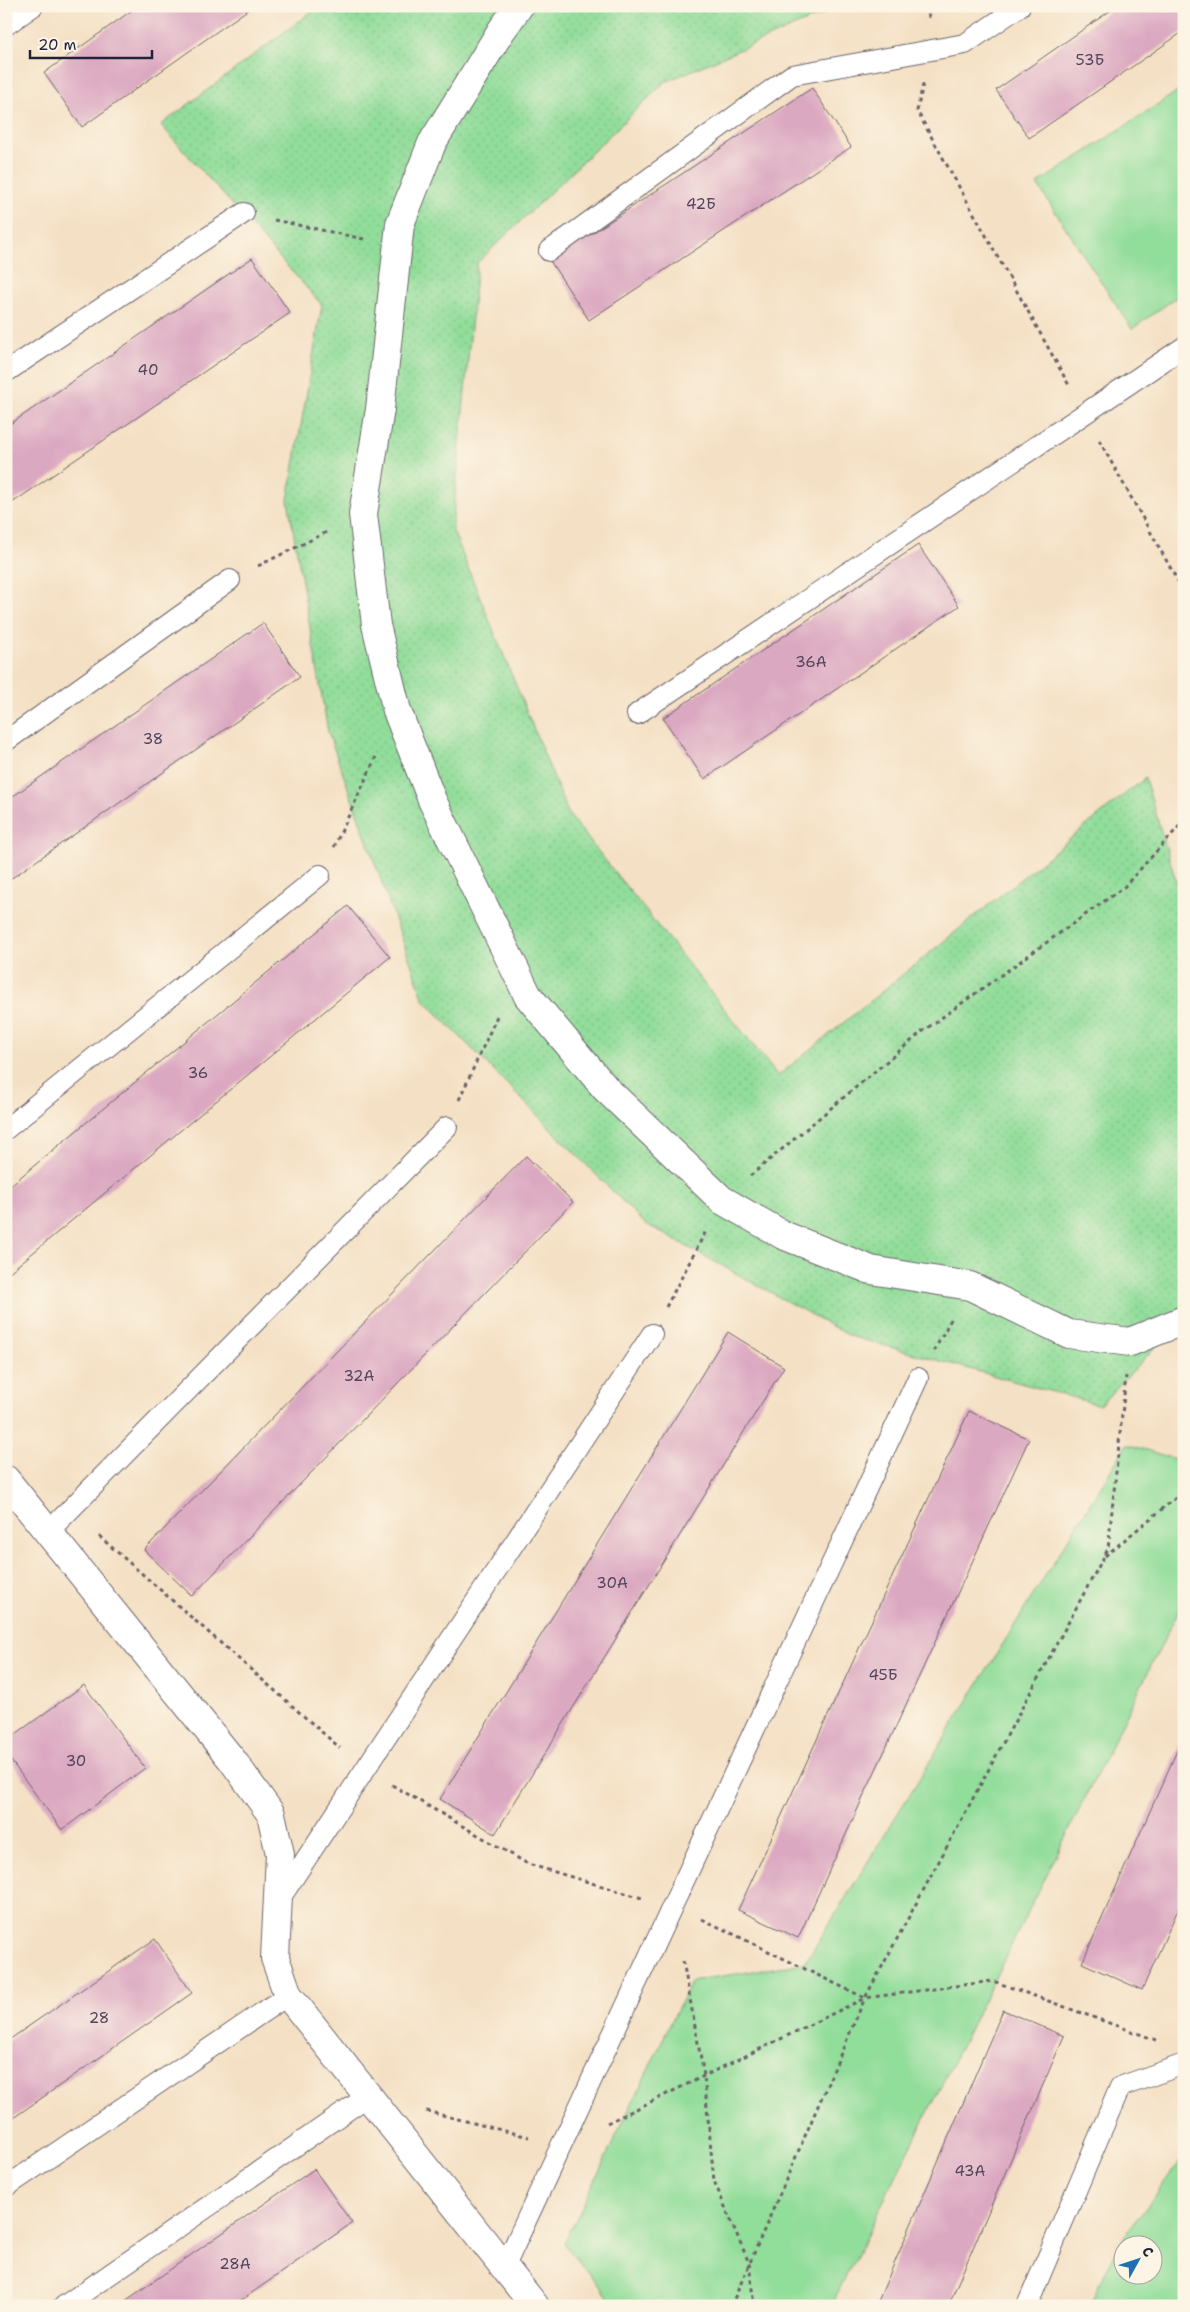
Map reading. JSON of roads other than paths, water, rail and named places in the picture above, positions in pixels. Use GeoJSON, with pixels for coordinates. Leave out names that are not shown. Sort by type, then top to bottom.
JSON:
{"type":"FeatureCollection","features":[{"type":"Feature","properties":{"kind":"street"},"geometry":{"type":"LineString","coordinates":[[519,6],[500,32],[432,143],[400,224],[380,409],[363,514],[376,625],[397,711],[432,800],[528,996],[606,1089],[722,1200],[782,1235],[871,1270],[970,1286],[1070,1334],[1130,1342],[1184,1320]]}},
{"type":"Feature","properties":{"kind":"street"},"geometry":{"type":"LineString","coordinates":[[6,1480],[233,1761],[271,1814],[280,1854],[276,1904],[275,1958],[288,1995],[504,2268],[529,2304]]}},
{"type":"Feature","properties":{"kind":"lane"},"geometry":{"type":"LineString","coordinates":[[6,25],[33,6]]}},
{"type":"Feature","properties":{"kind":"lane"},"geometry":{"type":"LineString","coordinates":[[549,251],[792,75],[965,44],[1020,6]]}},
{"type":"Feature","properties":{"kind":"lane"},"geometry":{"type":"LineString","coordinates":[[6,372],[244,213]]}},
{"type":"Feature","properties":{"kind":"lane"},"geometry":{"type":"LineString","coordinates":[[637,714],[1184,347]]}},
{"type":"Feature","properties":{"kind":"lane"},"geometry":{"type":"LineString","coordinates":[[6,741],[230,580]]}},
{"type":"Feature","properties":{"kind":"lane"},"geometry":{"type":"LineString","coordinates":[[6,1130],[320,875]]}},
{"type":"Feature","properties":{"kind":"lane"},"geometry":{"type":"LineString","coordinates":[[48,1532],[447,1126]]}},
{"type":"Feature","properties":{"kind":"lane"},"geometry":{"type":"LineString","coordinates":[[276,1904],[652,1334]]}},
{"type":"Feature","properties":{"kind":"lane"},"geometry":{"type":"LineString","coordinates":[[504,2268],[918,1378]]}},
{"type":"Feature","properties":{"kind":"lane"},"geometry":{"type":"LineString","coordinates":[[6,2187],[288,1995]]}},
{"type":"Feature","properties":{"kind":"lane"},"geometry":{"type":"LineString","coordinates":[[1027,2306],[1120,2087],[1184,2064]]}},
{"type":"Feature","properties":{"kind":"lane"},"geometry":{"type":"LineString","coordinates":[[64,2306],[368,2096]]}}]}
